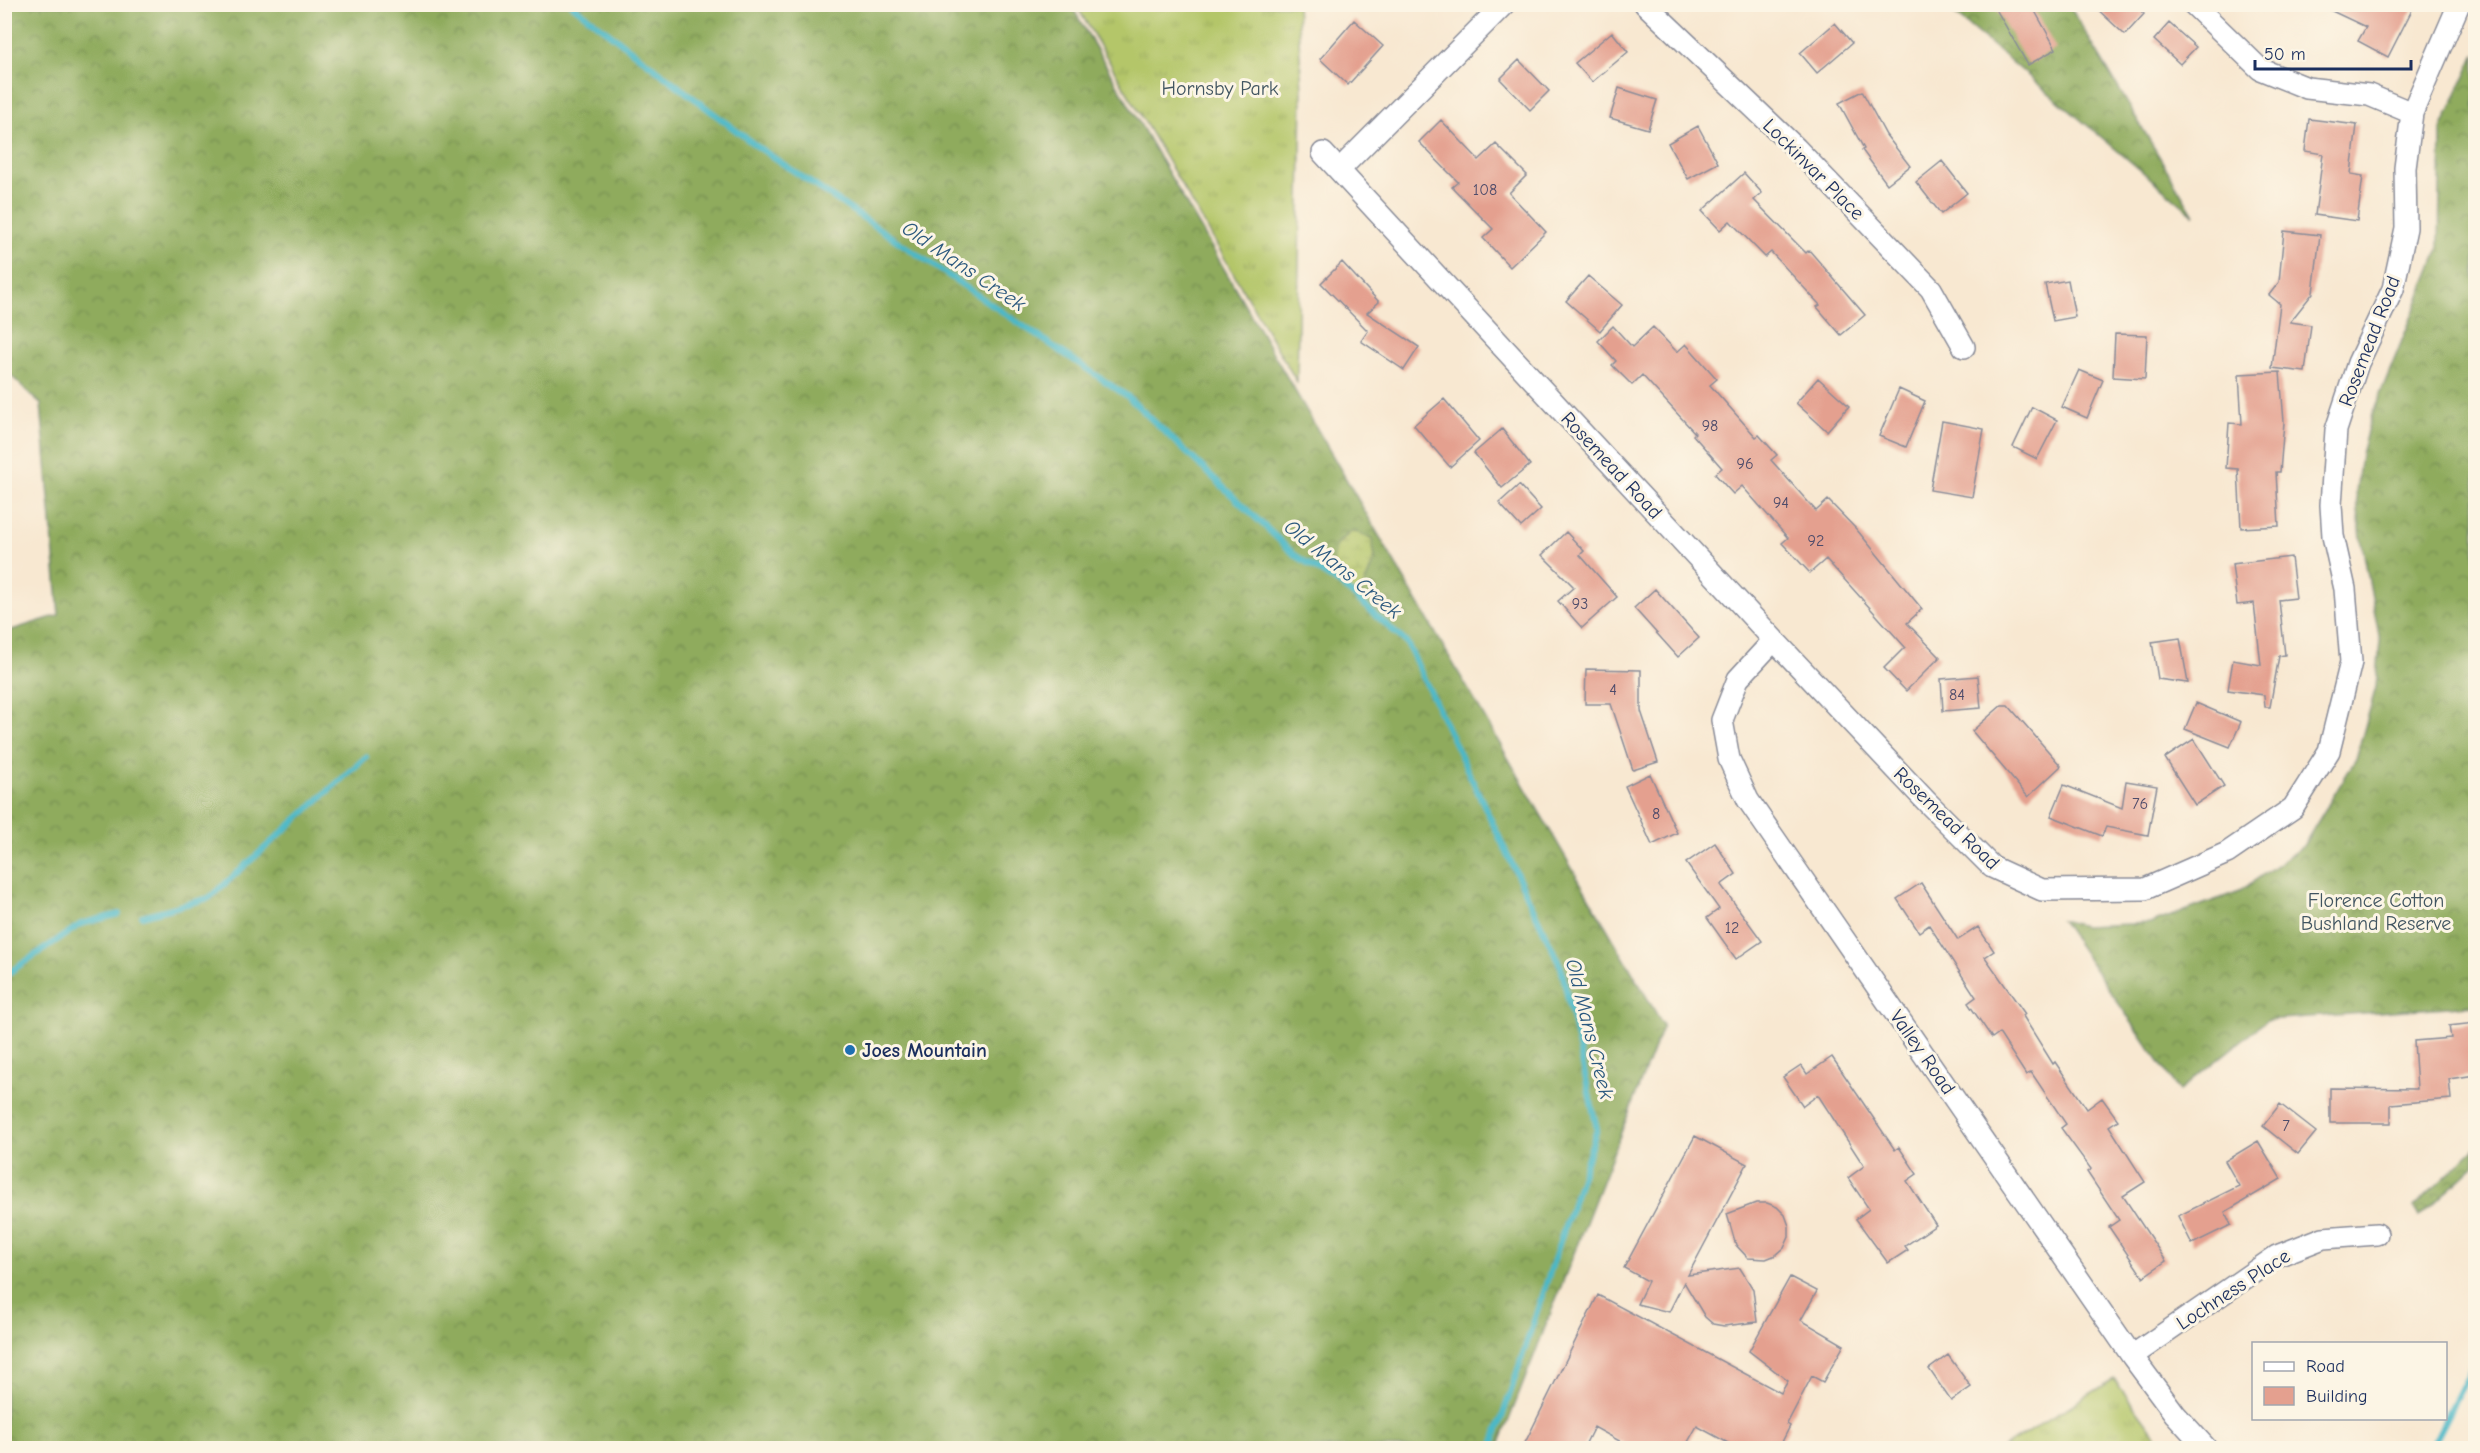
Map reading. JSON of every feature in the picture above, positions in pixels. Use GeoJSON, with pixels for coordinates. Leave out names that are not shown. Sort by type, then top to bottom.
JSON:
{"type":"FeatureCollection","features":[{"type":"Feature","properties":{"kind":"street"},"geometry":{"type":"LineString","coordinates":[[1340,170],[1504,4]]}},
{"type":"Feature","properties":{"kind":"street","name":"Lockinvar Place"},"geometry":{"type":"LineString","coordinates":[[1645,4],[1796,148],[1930,289],[1964,348]]}},
{"type":"Feature","properties":{"kind":"street"},"geometry":{"type":"LineString","coordinates":[[2193,4],[2260,69],[2307,88],[2369,95],[2412,113]]}},
{"type":"Feature","properties":{"kind":"street","name":"Rosemead Road"},"geometry":{"type":"LineString","coordinates":[[1323,153],[1774,640],[1927,802],[1992,867],[2042,890],[2145,889],[2227,854],[2294,808],[2329,751],[2351,662],[2345,590],[2333,536],[2331,505],[2336,430],[2358,363],[2393,289],[2406,228],[2405,168],[2412,113],[2459,4]]}},
{"type":"Feature","properties":{"kind":"street","name":"Valley Road"},"geometry":{"type":"LineString","coordinates":[[1774,640],[1738,679],[1722,720],[1729,759],[1748,800],[2132,1356],[2175,1414],[2206,1449]]}},
{"type":"Feature","properties":{"kind":"street","name":"Lochness Place"},"geometry":{"type":"LineString","coordinates":[[2132,1356],[2277,1256],[2323,1238],[2378,1234]]}},
{"type":"Feature","properties":{"kind":"green space"},"geometry":{"type":"Polygon","coordinates":[[[5,5],[1071,5],[1663,1025],[1498,1448],[5,1448],[5,632],[59,615],[41,404],[5,370],[5,5]]]}},
{"type":"Feature","properties":{"kind":"green space","name":"Hornsby Park"},"geometry":{"type":"Polygon","coordinates":[[[1076,5],[1297,5],[1302,90],[1297,382],[1076,5]]]}},
{"type":"Feature","properties":{"kind":"green space"},"geometry":{"type":"Polygon","coordinates":[[[1944,5],[2069,5],[2194,215],[1944,5]]]}},
{"type":"Feature","properties":{"kind":"green space","name":"Florence Cotton Bushland Reserve"},"geometry":{"type":"Polygon","coordinates":[[[2475,54],[2475,1005],[2267,1020],[2179,1091],[2061,920],[2084,926],[2152,923],[2240,891],[2303,846],[2356,759],[2376,687],[2380,641],[2361,538],[2356,492],[2361,454],[2371,417],[2439,249],[2441,129],[2475,54]]]}},
{"type":"Feature","properties":{"kind":"green space"},"geometry":{"type":"Polygon","coordinates":[[[1353,530],[1372,539],[1375,558],[1360,595],[1345,588],[1331,572],[1336,545],[1353,530]]]}},
{"type":"Feature","properties":{"kind":"green space"},"geometry":{"type":"Polygon","coordinates":[[[2475,1148],[2475,1165],[2419,1217],[2414,1207],[2475,1148]]]}},
{"type":"Feature","properties":{"kind":"green space"},"geometry":{"type":"Polygon","coordinates":[[[2114,1379],[2165,1448],[2002,1448],[2114,1379]]]}},
{"type":"Feature","properties":{"kind":"building"},"geometry":{"type":"Polygon","coordinates":[[[1993,4],[2031,4],[2056,49],[2028,65],[1993,4]]]}},
{"type":"Feature","properties":{"kind":"building"},"geometry":{"type":"Polygon","coordinates":[[[2092,4],[2134,4],[2144,14],[2125,35],[2092,4]]]}},
{"type":"Feature","properties":{"kind":"building"},"geometry":{"type":"Polygon","coordinates":[[[2317,4],[2415,4],[2388,57],[2358,41],[2366,27],[2317,4]]]}},
{"type":"Feature","properties":{"kind":"building"},"geometry":{"type":"Polygon","coordinates":[[[1354,20],[1383,46],[1348,85],[1320,59],[1354,20]]]}},
{"type":"Feature","properties":{"kind":"building"},"geometry":{"type":"Polygon","coordinates":[[[1835,23],[1852,43],[1817,73],[1800,53],[1835,23]]]}},
{"type":"Feature","properties":{"kind":"building"},"geometry":{"type":"Polygon","coordinates":[[[2169,23],[2196,47],[2180,64],[2154,40],[2169,23]]]}},
{"type":"Feature","properties":{"kind":"building"},"geometry":{"type":"Polygon","coordinates":[[[1612,32],[1628,52],[1592,82],[1575,63],[1612,32]]]}},
{"type":"Feature","properties":{"kind":"building"},"geometry":{"type":"Polygon","coordinates":[[[1519,60],[1549,91],[1530,110],[1500,79],[1519,60]]]}},
{"type":"Feature","properties":{"kind":"building"},"geometry":{"type":"Polygon","coordinates":[[[1619,88],[1657,100],[1648,129],[1610,118],[1619,88]]]}},
{"type":"Feature","properties":{"kind":"building"},"geometry":{"type":"Polygon","coordinates":[[[1862,91],[1886,135],[1910,166],[1887,184],[1862,150],[1864,149],[1839,103],[1862,91]]]}},
{"type":"Feature","properties":{"kind":"building"},"geometry":{"type":"Polygon","coordinates":[[[2309,119],[2357,125],[2351,174],[2363,176],[2357,221],[2315,215],[2323,154],[2305,151],[2309,119]]]}},
{"type":"Feature","properties":{"kind":"building"},"geometry":{"type":"Polygon","coordinates":[[[1441,120],[1479,160],[1496,144],[1527,175],[1509,193],[1546,232],[1510,267],[1483,238],[1493,229],[1452,187],[1458,182],[1419,142],[1441,120]]]}},
{"type":"Feature","properties":{"kind":"building"},"geometry":{"type":"Polygon","coordinates":[[[1698,126],[1718,163],[1688,179],[1668,143],[1698,126]]]}},
{"type":"Feature","properties":{"kind":"building"},"geometry":{"type":"Polygon","coordinates":[[[1942,161],[1967,193],[1941,214],[1916,182],[1942,161]]]}},
{"type":"Feature","properties":{"kind":"building"},"geometry":{"type":"Polygon","coordinates":[[[1744,173],[1762,193],[1754,200],[1806,253],[1809,250],[1865,315],[1841,335],[1817,307],[1820,305],[1771,252],[1765,257],[1730,221],[1720,230],[1702,211],[1744,173]]]}},
{"type":"Feature","properties":{"kind":"building"},"geometry":{"type":"Polygon","coordinates":[[[2284,231],[2320,235],[2313,293],[2290,322],[2311,325],[2305,372],[2272,368],[2280,304],[2269,295],[2279,282],[2284,231]]]}},
{"type":"Feature","properties":{"kind":"building"},"geometry":{"type":"Polygon","coordinates":[[[1342,262],[1379,302],[1367,313],[1419,347],[1404,370],[1361,341],[1368,331],[1321,283],[1342,262]]]}},
{"type":"Feature","properties":{"kind":"building"},"geometry":{"type":"Polygon","coordinates":[[[1588,276],[1622,305],[1600,331],[1566,301],[1588,276]]]}},
{"type":"Feature","properties":{"kind":"building"},"geometry":{"type":"Polygon","coordinates":[[[2068,280],[2075,317],[2053,321],[2045,284],[2068,280]]]}},
{"type":"Feature","properties":{"kind":"building"},"geometry":{"type":"Polygon","coordinates":[[[1613,326],[1632,347],[1653,327],[1677,352],[1686,344],[1717,379],[1710,385],[1756,437],[1759,435],[1777,455],[1771,460],[1816,511],[1828,500],[1857,530],[1922,609],[1907,623],[1940,657],[1906,691],[1884,668],[1905,647],[1826,559],[1810,573],[1782,543],[1788,538],[1742,486],[1733,494],[1715,474],[1722,468],[1693,435],[1695,433],[1642,375],[1632,385],[1612,365],[1616,361],[1598,341],[1613,326]]]}},
{"type":"Feature","properties":{"kind":"building"},"geometry":{"type":"Polygon","coordinates":[[[2115,334],[2147,335],[2145,379],[2113,377],[2115,334]]]}},
{"type":"Feature","properties":{"kind":"building"},"geometry":{"type":"Polygon","coordinates":[[[2079,370],[2103,380],[2087,418],[2062,407],[2079,370]]]}},
{"type":"Feature","properties":{"kind":"building"},"geometry":{"type":"Polygon","coordinates":[[[2280,372],[2284,422],[2280,472],[2276,472],[2279,526],[2241,528],[2238,469],[2226,468],[2229,423],[2242,424],[2239,374],[2280,372]]]}},
{"type":"Feature","properties":{"kind":"building"},"geometry":{"type":"Polygon","coordinates":[[[1818,378],[1849,406],[1827,431],[1796,403],[1818,378]]]}},
{"type":"Feature","properties":{"kind":"building"},"geometry":{"type":"Polygon","coordinates":[[[1899,389],[1925,401],[1906,447],[1879,436],[1899,389]]]}},
{"type":"Feature","properties":{"kind":"building"},"geometry":{"type":"Polygon","coordinates":[[[1444,399],[1479,441],[1450,467],[1414,425],[1444,399]]]}},
{"type":"Feature","properties":{"kind":"building"},"geometry":{"type":"Polygon","coordinates":[[[2032,407],[2057,420],[2037,459],[2013,447],[2032,407]]]}},
{"type":"Feature","properties":{"kind":"building"},"geometry":{"type":"Polygon","coordinates":[[[1942,421],[1984,429],[1972,497],[1930,490],[1942,421]]]}},
{"type":"Feature","properties":{"kind":"building"},"geometry":{"type":"Polygon","coordinates":[[[1502,429],[1530,465],[1502,488],[1474,453],[1502,429]]]}},
{"type":"Feature","properties":{"kind":"building"},"geometry":{"type":"Polygon","coordinates":[[[1519,485],[1541,509],[1521,527],[1499,503],[1519,485]]]}},
{"type":"Feature","properties":{"kind":"building"},"geometry":{"type":"Polygon","coordinates":[[[1566,532],[1584,551],[1580,555],[1617,597],[1582,628],[1558,601],[1574,587],[1542,555],[1566,532]]]}},
{"type":"Feature","properties":{"kind":"building"},"geometry":{"type":"Polygon","coordinates":[[[2291,557],[2296,598],[2279,600],[2285,655],[2279,656],[2270,707],[2265,707],[2264,695],[2228,690],[2233,660],[2261,665],[2254,603],[2237,605],[2232,564],[2291,557]]]}},
{"type":"Feature","properties":{"kind":"building"},"geometry":{"type":"Polygon","coordinates":[[[1655,589],[1699,638],[1678,657],[1634,608],[1655,589]]]}},
{"type":"Feature","properties":{"kind":"building"},"geometry":{"type":"Polygon","coordinates":[[[2180,638],[2188,683],[2158,679],[2152,642],[2180,638]]]}},
{"type":"Feature","properties":{"kind":"building"},"geometry":{"type":"Polygon","coordinates":[[[1586,669],[1641,670],[1641,711],[1658,762],[1633,770],[1611,704],[1585,704],[1586,669]]]}},
{"type":"Feature","properties":{"kind":"building"},"geometry":{"type":"Polygon","coordinates":[[[1978,676],[1981,708],[1943,711],[1941,679],[1978,676]]]}},
{"type":"Feature","properties":{"kind":"building"},"geometry":{"type":"Polygon","coordinates":[[[2196,703],[2241,722],[2230,747],[2185,729],[2196,703]]]}},
{"type":"Feature","properties":{"kind":"building"},"geometry":{"type":"Polygon","coordinates":[[[2002,705],[2008,705],[2061,766],[2028,797],[1972,731],[2002,705]]]}},
{"type":"Feature","properties":{"kind":"building"},"geometry":{"type":"Polygon","coordinates":[[[2194,739],[2224,786],[2195,805],[2165,758],[2194,739]]]}},
{"type":"Feature","properties":{"kind":"building"},"geometry":{"type":"Polygon","coordinates":[[[1650,774],[1677,833],[1652,845],[1625,786],[1650,774]]]}},
{"type":"Feature","properties":{"kind":"building"},"geometry":{"type":"Polygon","coordinates":[[[2126,781],[2157,786],[2148,835],[2106,827],[2102,836],[2051,816],[2064,785],[2122,808],[2126,781]]]}},
{"type":"Feature","properties":{"kind":"building"},"geometry":{"type":"Polygon","coordinates":[[[1715,843],[1736,874],[1721,885],[1762,941],[1736,959],[1707,918],[1719,909],[1686,863],[1715,843]]]}},
{"type":"Feature","properties":{"kind":"building"},"geometry":{"type":"Polygon","coordinates":[[[1921,883],[1958,940],[1978,927],[1994,951],[1985,957],[2025,1014],[2023,1016],[2053,1064],[2055,1062],[2087,1109],[2102,1098],[2118,1120],[2109,1126],[2145,1182],[2123,1196],[2166,1261],[2143,1277],[2109,1227],[2119,1220],[2087,1172],[2091,1169],[2061,1128],[2066,1124],[2031,1072],[2026,1075],[1999,1033],[1992,1038],[1968,1003],[1976,997],[1929,925],[1919,932],[1897,899],[1921,883]]]}},
{"type":"Feature","properties":{"kind":"building"},"geometry":{"type":"Polygon","coordinates":[[[2475,1023],[2475,1075],[2449,1079],[2451,1099],[2391,1104],[2391,1123],[2330,1123],[2330,1088],[2417,1089],[2414,1041],[2451,1038],[2449,1026],[2475,1023]]]}},
{"type":"Feature","properties":{"kind":"building"},"geometry":{"type":"Polygon","coordinates":[[[1832,1057],[1895,1150],[1899,1147],[1917,1174],[1907,1181],[1936,1225],[1905,1246],[1908,1250],[1888,1263],[1856,1219],[1869,1209],[1848,1178],[1864,1166],[1818,1095],[1803,1106],[1783,1077],[1801,1065],[1807,1074],[1832,1057]]]}},
{"type":"Feature","properties":{"kind":"building"},"geometry":{"type":"Polygon","coordinates":[[[2280,1104],[2316,1132],[2298,1154],[2263,1126],[2280,1104]]]}},
{"type":"Feature","properties":{"kind":"building"},"geometry":{"type":"Polygon","coordinates":[[[1695,1136],[1747,1164],[1688,1275],[1740,1268],[1753,1289],[1757,1322],[1724,1326],[1713,1324],[1705,1317],[1684,1282],[1669,1312],[1637,1304],[1648,1281],[1624,1268],[1695,1136]]]}},
{"type":"Feature","properties":{"kind":"building"},"geometry":{"type":"Polygon","coordinates":[[[2258,1141],[2281,1179],[2225,1212],[2231,1225],[2192,1244],[2178,1216],[2239,1186],[2225,1161],[2258,1141]]]}},
{"type":"Feature","properties":{"kind":"building"},"geometry":{"type":"Polygon","coordinates":[[[1756,1203],[1767,1203],[1777,1207],[1785,1215],[1789,1226],[1789,1237],[1784,1248],[1776,1255],[1766,1259],[1748,1258],[1736,1245],[1727,1214],[1756,1203]]]}},
{"type":"Feature","properties":{"kind":"building"},"geometry":{"type":"Polygon","coordinates":[[[1790,1277],[1817,1291],[1801,1320],[1844,1345],[1823,1382],[1812,1376],[1787,1424],[1790,1426],[1780,1446],[1774,1443],[1772,1449],[1739,1449],[1697,1426],[1684,1449],[1634,1449],[1594,1427],[1583,1449],[1522,1449],[1598,1295],[1781,1393],[1788,1381],[1749,1351],[1790,1277]]]}},
{"type":"Feature","properties":{"kind":"building"},"geometry":{"type":"Polygon","coordinates":[[[1948,1355],[1971,1387],[1951,1401],[1929,1369],[1948,1355]]]}},
{"type":"Feature","properties":{"kind":"waterway","name":"Old Mans Creek"},"geometry":{"type":"LineString","coordinates":[[571,4],[755,145],[1127,396],[1295,555],[1345,588],[1407,643],[1561,967],[1597,1129],[1492,1448]]}},
{"type":"Feature","properties":{"kind":"waterway"},"geometry":{"type":"LineString","coordinates":[[142,916],[209,898],[366,757]]}},
{"type":"Feature","properties":{"kind":"waterway"},"geometry":{"type":"LineString","coordinates":[[4,976],[81,924],[119,914]]}},
{"type":"Feature","properties":{"kind":"waterway"},"geometry":{"type":"LineString","coordinates":[[2447,1417],[2476,1360]]}},
{"type":"Feature","properties":{"kind":"waterway"},"geometry":{"type":"LineString","coordinates":[[2431,1448],[2445,1420]]}},
{"type":"Feature","properties":{"kind":"place","name":"Joes Mountain"},"geometry":{"type":"Point","coordinates":[850,1050]}}]}
